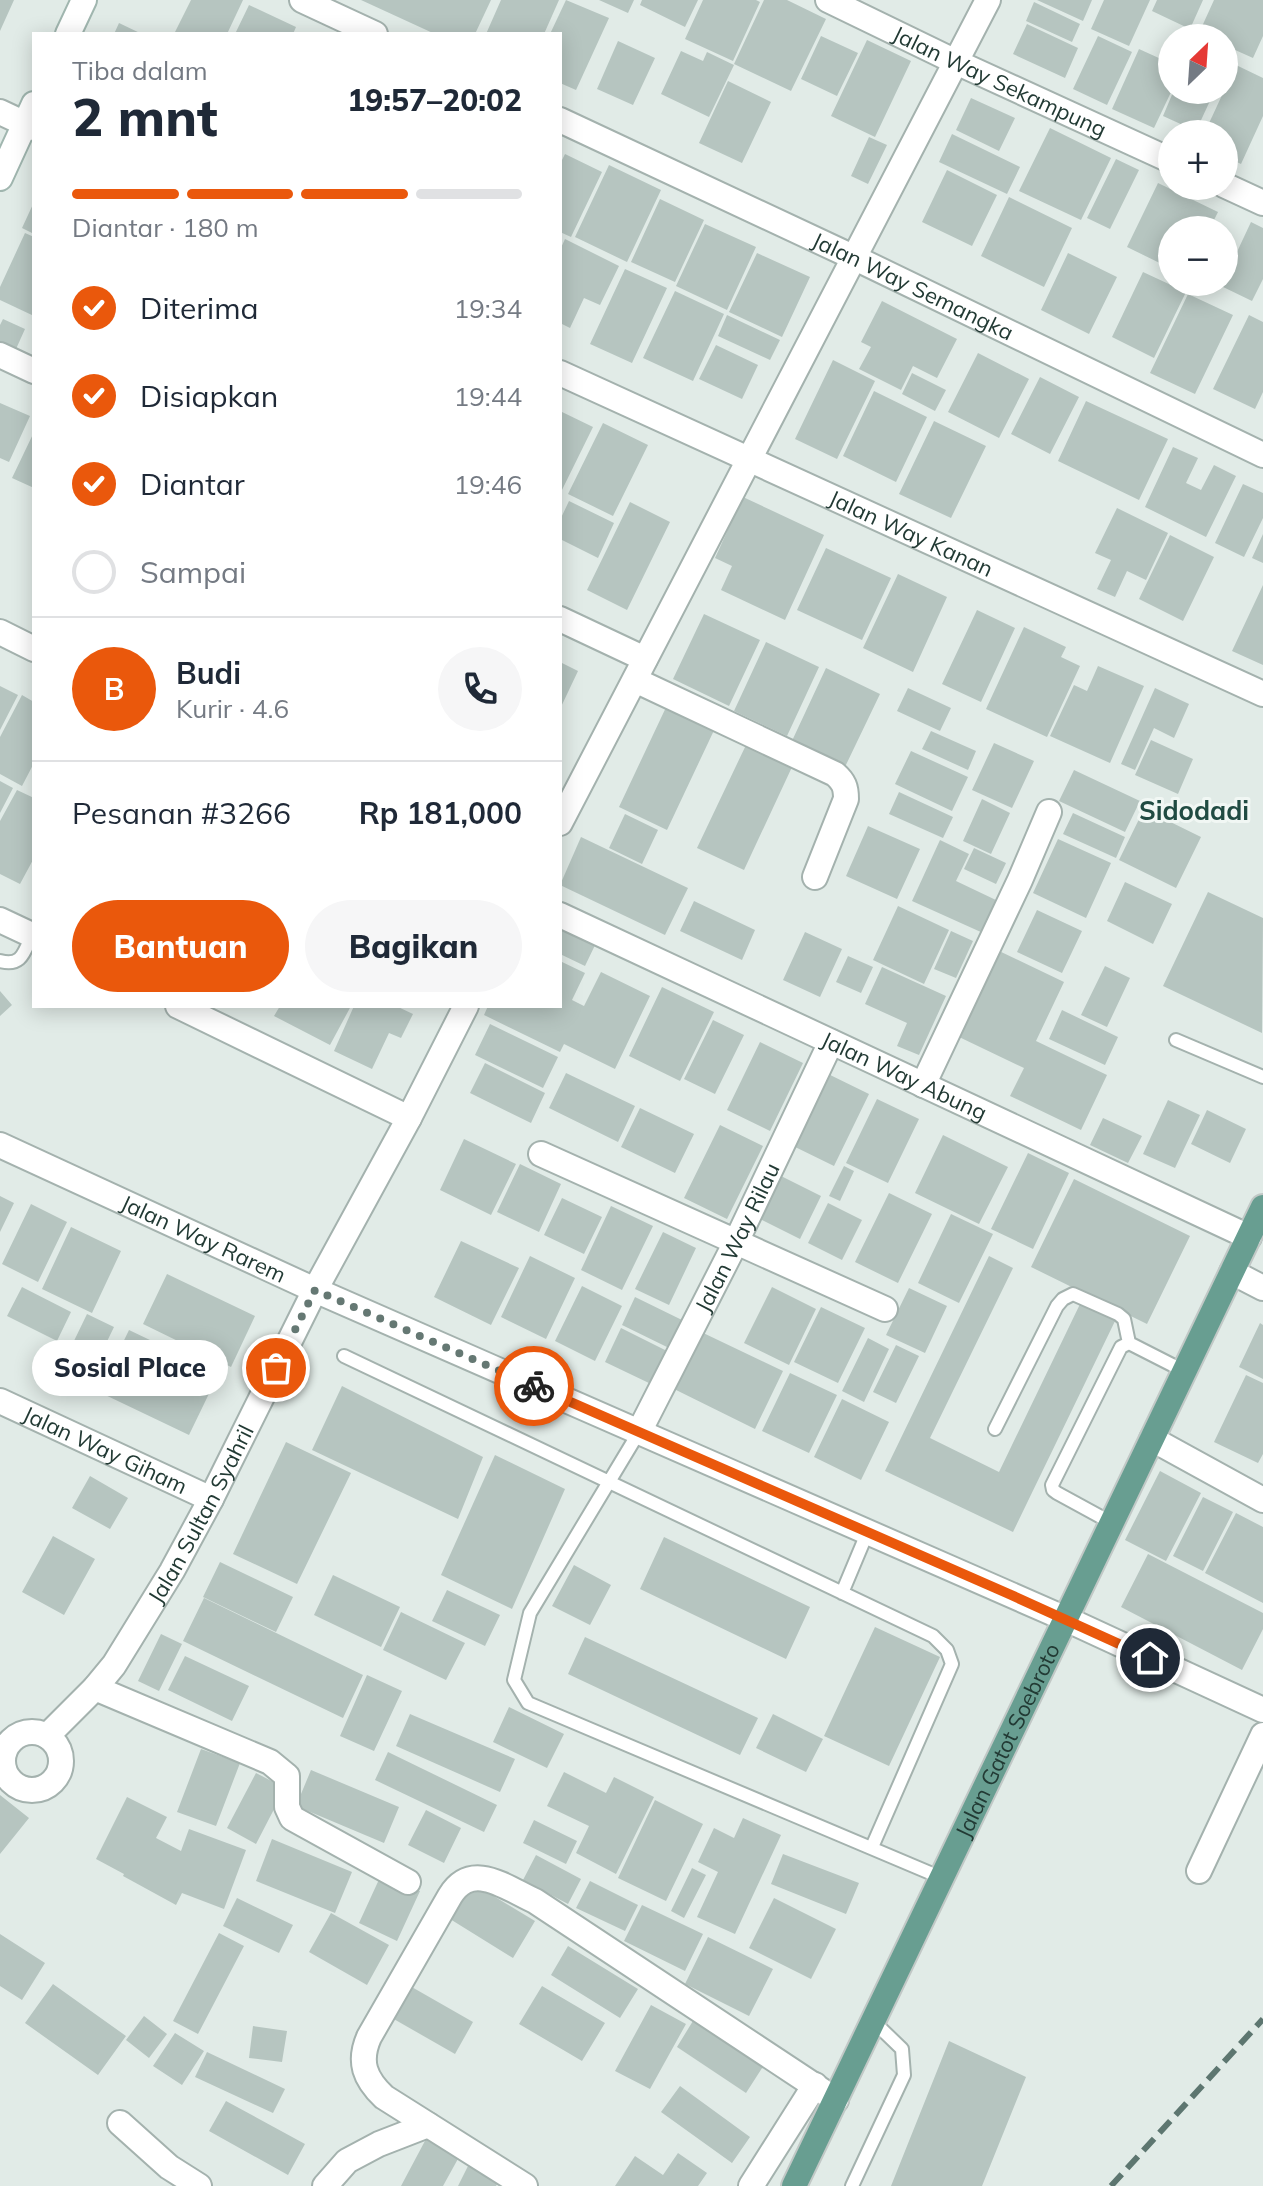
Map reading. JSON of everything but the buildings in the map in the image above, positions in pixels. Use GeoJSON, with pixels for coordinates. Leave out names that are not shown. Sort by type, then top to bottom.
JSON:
{"type":"FeatureCollection","features":[{"type":"Feature","properties":{"kind":"main road","name":"Jalan Gatot Soebroto"},"geometry":{"type":"LineString","coordinates":[[794,2186],[1263,1207]]}},
{"type":"Feature","properties":{"kind":"street"},"geometry":{"type":"LineString","coordinates":[[69,32],[84,0]]}},
{"type":"Feature","properties":{"kind":"street"},"geometry":{"type":"LineString","coordinates":[[302,0],[371,32]]}},
{"type":"Feature","properties":{"kind":"street","name":"Jalan Way Sekampung"},"geometry":{"type":"LineString","coordinates":[[828,0],[1158,155]]}},
{"type":"Feature","properties":{"kind":"street"},"geometry":{"type":"LineString","coordinates":[[562,819],[988,0]]}},
{"type":"Feature","properties":{"kind":"street"},"geometry":{"type":"LineString","coordinates":[[0,112],[31,119],[0,178]]}},
{"type":"Feature","properties":{"kind":"street","name":"Jalan Way Semangka"},"geometry":{"type":"LineString","coordinates":[[562,121],[1263,455]]}},
{"type":"Feature","properties":{"kind":"street"},"geometry":{"type":"LineString","coordinates":[[1238,191],[1263,203]]}},
{"type":"Feature","properties":{"kind":"street"},"geometry":{"type":"LineString","coordinates":[[0,355],[32,370]]}},
{"type":"Feature","properties":{"kind":"street","name":"Jalan Way Kanan"},"geometry":{"type":"LineString","coordinates":[[562,374],[1263,694]]}},
{"type":"Feature","properties":{"kind":"street"},"geometry":{"type":"LineString","coordinates":[[562,620],[640,670],[843,781],[846,799],[815,877]]}},
{"type":"Feature","properties":{"kind":"street"},"geometry":{"type":"LineString","coordinates":[[0,632],[32,648]]}},
{"type":"Feature","properties":{"kind":"street"},"geometry":{"type":"LineString","coordinates":[[923,1085],[1049,812]]}},
{"type":"Feature","properties":{"kind":"street","name":"Jalan Way Abung"},"geometry":{"type":"LineString","coordinates":[[562,916],[1249,1237]]}},
{"type":"Feature","properties":{"kind":"street"},"geometry":{"type":"LineString","coordinates":[[0,920],[32,936]]}},
{"type":"Feature","properties":{"kind":"street"},"geometry":{"type":"LineString","coordinates":[[182,1008],[409,1118]]}},
{"type":"Feature","properties":{"kind":"street","name":"Jalan Sultan Syahril"},"geometry":{"type":"LineString","coordinates":[[47,1736],[95,1688],[143,1620],[211,1499],[315,1290],[465,1008]]}},
{"type":"Feature","properties":{"kind":"street","name":"Jalan Way Rilau"},"geometry":{"type":"LineString","coordinates":[[639,1432],[736,1242],[831,1042]]}},
{"type":"Feature","properties":{"kind":"street","name":"Jalan Way Rarem"},"geometry":{"type":"LineString","coordinates":[[0,1145],[315,1290],[868,1531],[1263,1710]]}},
{"type":"Feature","properties":{"kind":"street"},"geometry":{"type":"LineString","coordinates":[[541,1154],[885,1309]]}},
{"type":"Feature","properties":{"kind":"street"},"geometry":{"type":"LineString","coordinates":[[1232,1272],[1263,1288]]}},
{"type":"Feature","properties":{"kind":"street","name":"Jalan Way Giham"},"geometry":{"type":"LineString","coordinates":[[0,1401],[211,1499]]}},
{"type":"Feature","properties":{"kind":"street"},"geometry":{"type":"LineString","coordinates":[[1152,1439],[1263,1500]]}},
{"type":"Feature","properties":{"kind":"street"},"geometry":{"type":"LineString","coordinates":[[95,1688],[270,1762],[287,1776],[287,1807],[292,1818],[408,1882]]}},
{"type":"Feature","properties":{"kind":"street"},"geometry":{"type":"LineString","coordinates":[[1199,1871],[1263,1735]]}},
{"type":"Feature","properties":{"kind":"street"},"geometry":{"type":"LineString","coordinates":[[525,2186],[378,2091],[372,2085],[362,2061],[369,2037],[455,1887],[470,1878],[486,1879],[535,1901],[836,2100]]}},
{"type":"Feature","properties":{"kind":"street"},"geometry":{"type":"LineString","coordinates":[[751,2186],[815,2085]]}},
{"type":"Feature","properties":{"kind":"street"},"geometry":{"type":"LineString","coordinates":[[120,2123],[169,2167],[199,2186]]}},
{"type":"Feature","properties":{"kind":"street"},"geometry":{"type":"LineString","coordinates":[[325,2186],[347,2161],[379,2144],[428,2125]]}},
{"type":"Feature","properties":{"kind":"lane"},"geometry":{"type":"LineString","coordinates":[[0,961],[14,963],[23,955],[32,938]]}},
{"type":"Feature","properties":{"kind":"lane"},"geometry":{"type":"LineString","coordinates":[[1176,1040],[1263,1077]]}},
{"type":"Feature","properties":{"kind":"lane"},"geometry":{"type":"LineString","coordinates":[[995,1429],[1063,1299],[1073,1294],[1118,1314],[1124,1319],[1129,1343]]}},
{"type":"Feature","properties":{"kind":"lane"},"geometry":{"type":"LineString","coordinates":[[1129,1343],[1184,1371]]}},
{"type":"Feature","properties":{"kind":"lane"},"geometry":{"type":"LineString","coordinates":[[1112,1523],[1057,1493],[1052,1485],[1121,1347],[1129,1343]]}},
{"type":"Feature","properties":{"kind":"lane"},"geometry":{"type":"LineString","coordinates":[[344,1356],[933,1636],[947,1650],[952,1664],[872,1847]]}},
{"type":"Feature","properties":{"kind":"lane"},"geometry":{"type":"LineString","coordinates":[[639,1432],[530,1613],[514,1680],[528,1703],[942,1878]]}},
{"type":"Feature","properties":{"kind":"lane"},"geometry":{"type":"LineString","coordinates":[[842,1593],[868,1531]]}},
{"type":"Feature","properties":{"kind":"lane"},"geometry":{"type":"LineString","coordinates":[[852,2186],[904,2075],[902,2049],[873,2021]]}},
{"type":"Feature","properties":{"kind":"railway"},"geometry":{"type":"LineString","coordinates":[[1111,2186],[1263,2019]]}},
{"type":"Feature","properties":{"kind":"way so far"},"geometry":{"type":"LineString","coordinates":[[276,1368],[315,1290],[534,1386]]}},
{"type":"Feature","properties":{"kind":"place","name":"Sosial Place"},"geometry":{"type":"Point","coordinates":[276,1368]}},
{"type":"Feature","properties":{"kind":"district","name":"Sidodadi"},"geometry":{"type":"Point","coordinates":[1194,811]}},
{"type":"Feature","properties":{"kind":"route"},"geometry":{"type":"LineString","coordinates":[[534,1386],[1150,1658]]}}]}
